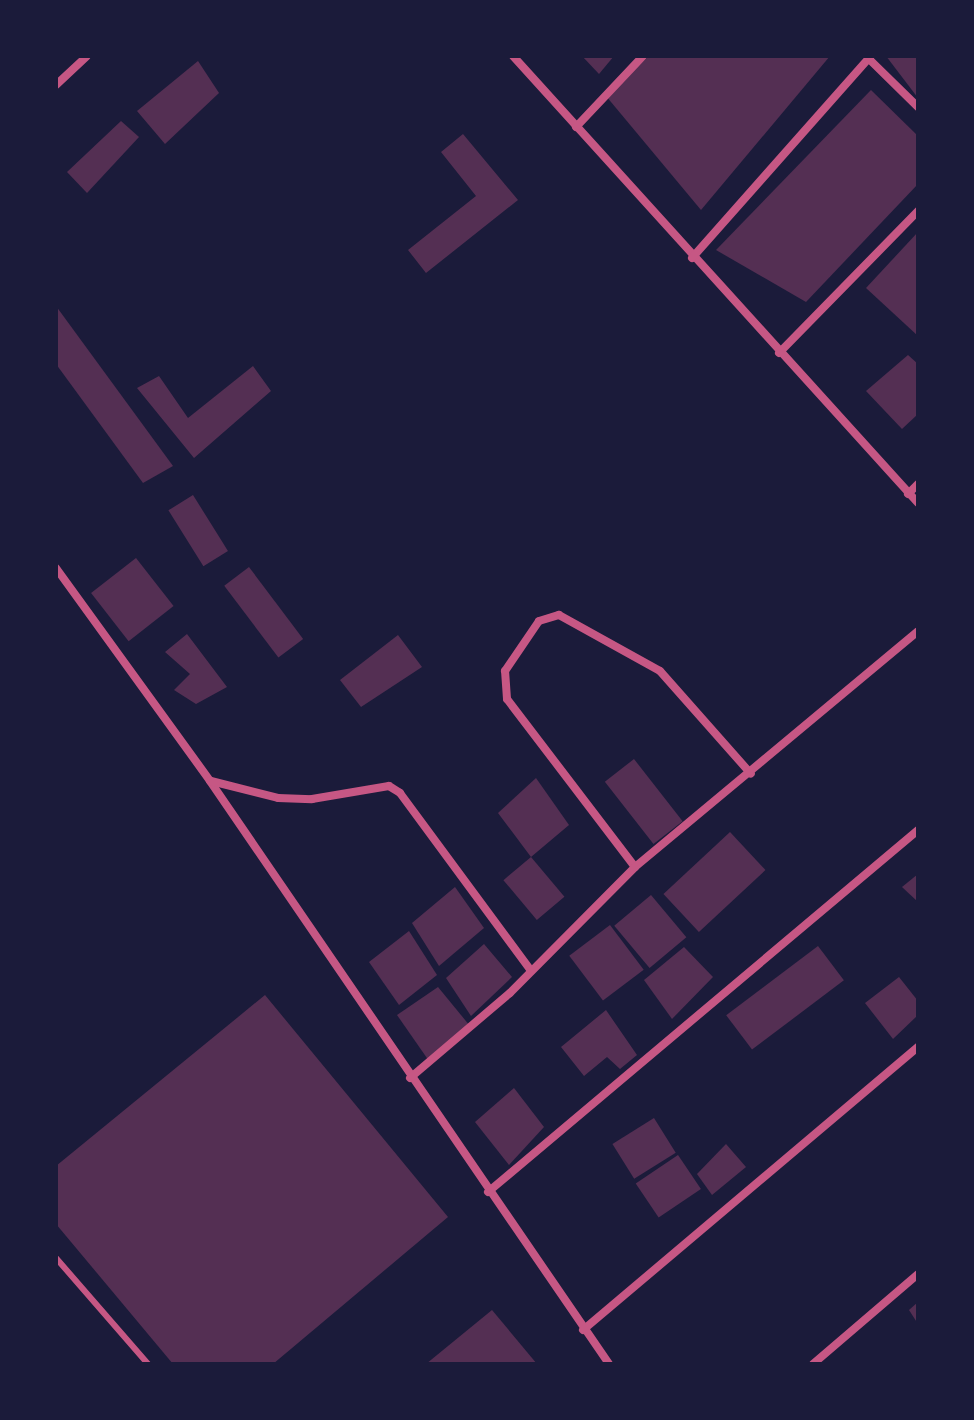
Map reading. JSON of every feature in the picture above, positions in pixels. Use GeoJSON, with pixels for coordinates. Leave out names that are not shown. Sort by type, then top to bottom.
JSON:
{"type":"FeatureCollection","features":[{"type":"Feature","properties":{"kind":"street"},"geometry":{"type":"LineString","coordinates":[[56,85],[87,56]]}},
{"type":"Feature","properties":{"kind":"street"},"geometry":{"type":"LineString","coordinates":[[513,56],[692,258],[918,503]]}},
{"type":"Feature","properties":{"kind":"street"},"geometry":{"type":"LineString","coordinates":[[576,127],[643,56]]}},
{"type":"Feature","properties":{"kind":"street"},"geometry":{"type":"LineString","coordinates":[[692,258],[870,58],[918,107]]}},
{"type":"Feature","properties":{"kind":"street"},"geometry":{"type":"LineString","coordinates":[[779,353],[918,211]]}},
{"type":"Feature","properties":{"kind":"street"},"geometry":{"type":"LineString","coordinates":[[908,494],[918,484]]}},
{"type":"Feature","properties":{"kind":"street"},"geometry":{"type":"LineString","coordinates":[[56,568],[210,781],[488,1192],[609,1364]]}},
{"type":"Feature","properties":{"kind":"street"},"geometry":{"type":"LineString","coordinates":[[635,867],[507,699],[505,671],[539,621],[559,615],[660,671],[751,774]]}},
{"type":"Feature","properties":{"kind":"street"},"geometry":{"type":"LineString","coordinates":[[410,1078],[531,971],[635,867],[751,774],[918,631]]}},
{"type":"Feature","properties":{"kind":"street"},"geometry":{"type":"LineString","coordinates":[[210,781],[278,798],[312,799],[389,786],[400,793],[531,971]]}},
{"type":"Feature","properties":{"kind":"street"},"geometry":{"type":"LineString","coordinates":[[488,1192],[918,830]]}},
{"type":"Feature","properties":{"kind":"street"},"geometry":{"type":"LineString","coordinates":[[583,1330],[918,1047]]}},
{"type":"Feature","properties":{"kind":"street"},"geometry":{"type":"LineString","coordinates":[[813,1364],[918,1274]]}},
{"type":"Feature","properties":{"kind":"lane"},"geometry":{"type":"LineString","coordinates":[[56,1258],[148,1364]]}},
{"type":"Feature","properties":{"kind":"building"},"geometry":{"type":"Polygon","coordinates":[[[582,56],[614,56],[599,74],[582,56]]]}},
{"type":"Feature","properties":{"kind":"building"},"geometry":{"type":"Polygon","coordinates":[[[649,56],[830,56],[701,210],[606,96],[649,56]]]}},
{"type":"Feature","properties":{"kind":"building"},"geometry":{"type":"Polygon","coordinates":[[[886,56],[918,56],[918,98],[886,56]]]}},
{"type":"Feature","properties":{"kind":"building"},"geometry":{"type":"Polygon","coordinates":[[[198,61],[219,93],[165,144],[137,111],[198,61]]]}},
{"type":"Feature","properties":{"kind":"building"},"geometry":{"type":"Polygon","coordinates":[[[871,90],[918,136],[918,184],[806,302],[716,250],[871,90]]]}},
{"type":"Feature","properties":{"kind":"building"},"geometry":{"type":"Polygon","coordinates":[[[121,121],[139,137],[87,193],[67,172],[121,121]]]}},
{"type":"Feature","properties":{"kind":"building"},"geometry":{"type":"Polygon","coordinates":[[[463,134],[518,200],[426,273],[408,250],[476,196],[441,152],[463,134]]]}},
{"type":"Feature","properties":{"kind":"building"},"geometry":{"type":"Polygon","coordinates":[[[918,232],[918,336],[866,288],[918,232]]]}},
{"type":"Feature","properties":{"kind":"building"},"geometry":{"type":"Polygon","coordinates":[[[56,306],[173,466],[143,483],[56,364],[56,306]]]}},
{"type":"Feature","properties":{"kind":"building"},"geometry":{"type":"Polygon","coordinates":[[[908,355],[918,364],[918,414],[902,429],[866,391],[908,355]]]}},
{"type":"Feature","properties":{"kind":"building"},"geometry":{"type":"Polygon","coordinates":[[[253,366],[271,391],[194,458],[137,388],[159,376],[188,418],[253,366]]]}},
{"type":"Feature","properties":{"kind":"building"},"geometry":{"type":"Polygon","coordinates":[[[193,495],[228,551],[203,566],[168,510],[193,495]]]}},
{"type":"Feature","properties":{"kind":"building"},"geometry":{"type":"Polygon","coordinates":[[[136,558],[174,606],[129,641],[91,593],[136,558]]]}},
{"type":"Feature","properties":{"kind":"building"},"geometry":{"type":"Polygon","coordinates":[[[249,567],[303,639],[278,658],[224,586],[249,567]]]}},
{"type":"Feature","properties":{"kind":"building"},"geometry":{"type":"Polygon","coordinates":[[[187,634],[227,687],[196,704],[174,690],[190,674],[165,652],[187,634]]]}},
{"type":"Feature","properties":{"kind":"building"},"geometry":{"type":"Polygon","coordinates":[[[398,635],[422,667],[361,707],[340,680],[398,635]]]}},
{"type":"Feature","properties":{"kind":"building"},"geometry":{"type":"Polygon","coordinates":[[[634,759],[683,821],[653,844],[605,782],[634,759]]]}},
{"type":"Feature","properties":{"kind":"building"},"geometry":{"type":"Polygon","coordinates":[[[536,778],[569,825],[531,857],[498,813],[536,778]]]}},
{"type":"Feature","properties":{"kind":"building"},"geometry":{"type":"Polygon","coordinates":[[[730,832],[765,870],[699,932],[663,894],[730,832]]]}},
{"type":"Feature","properties":{"kind":"building"},"geometry":{"type":"Polygon","coordinates":[[[531,857],[564,897],[537,920],[503,880],[531,857]]]}},
{"type":"Feature","properties":{"kind":"building"},"geometry":{"type":"Polygon","coordinates":[[[918,874],[918,902],[902,887],[918,874]]]}},
{"type":"Feature","properties":{"kind":"building"},"geometry":{"type":"Polygon","coordinates":[[[455,887],[484,928],[439,966],[412,923],[455,887]]]}},
{"type":"Feature","properties":{"kind":"building"},"geometry":{"type":"Polygon","coordinates":[[[651,895],[686,937],[650,968],[614,926],[651,895]]]}},
{"type":"Feature","properties":{"kind":"building"},"geometry":{"type":"Polygon","coordinates":[[[610,925],[644,970],[603,1000],[569,956],[610,925]]]}},
{"type":"Feature","properties":{"kind":"building"},"geometry":{"type":"Polygon","coordinates":[[[409,931],[437,975],[399,1005],[369,962],[409,931]]]}},
{"type":"Feature","properties":{"kind":"building"},"geometry":{"type":"Polygon","coordinates":[[[484,944],[512,977],[471,1016],[446,978],[484,944]]]}},
{"type":"Feature","properties":{"kind":"building"},"geometry":{"type":"Polygon","coordinates":[[[818,946],[844,980],[752,1050],[726,1015],[818,946]]]}},
{"type":"Feature","properties":{"kind":"building"},"geometry":{"type":"Polygon","coordinates":[[[684,947],[713,977],[672,1019],[644,980],[684,947]]]}},
{"type":"Feature","properties":{"kind":"building"},"geometry":{"type":"Polygon","coordinates":[[[899,977],[918,1001],[918,1015],[893,1039],[865,1003],[899,977]]]}},
{"type":"Feature","properties":{"kind":"building"},"geometry":{"type":"Polygon","coordinates":[[[438,987],[470,1026],[429,1061],[397,1015],[438,987]]]}},
{"type":"Feature","properties":{"kind":"building"},"geometry":{"type":"Polygon","coordinates":[[[265,995],[448,1217],[273,1364],[173,1364],[56,1224],[56,1166],[265,995]]]}},
{"type":"Feature","properties":{"kind":"building"},"geometry":{"type":"Polygon","coordinates":[[[606,1010],[637,1055],[620,1069],[607,1057],[584,1076],[561,1047],[606,1010]]]}},
{"type":"Feature","properties":{"kind":"building"},"geometry":{"type":"Polygon","coordinates":[[[514,1088],[544,1127],[509,1165],[475,1122],[514,1088]]]}},
{"type":"Feature","properties":{"kind":"building"},"geometry":{"type":"Polygon","coordinates":[[[654,1118],[676,1153],[634,1179],[612,1144],[654,1118]]]}},
{"type":"Feature","properties":{"kind":"building"},"geometry":{"type":"Polygon","coordinates":[[[726,1144],[746,1167],[712,1195],[697,1174],[726,1144]]]}},
{"type":"Feature","properties":{"kind":"building"},"geometry":{"type":"Polygon","coordinates":[[[678,1155],[701,1189],[659,1218],[636,1184],[678,1155]]]}},
{"type":"Feature","properties":{"kind":"building"},"geometry":{"type":"Polygon","coordinates":[[[918,1302],[918,1324],[909,1310],[918,1302]]]}},
{"type":"Feature","properties":{"kind":"building"},"geometry":{"type":"Polygon","coordinates":[[[492,1310],[537,1364],[426,1364],[492,1310]]]}}]}
